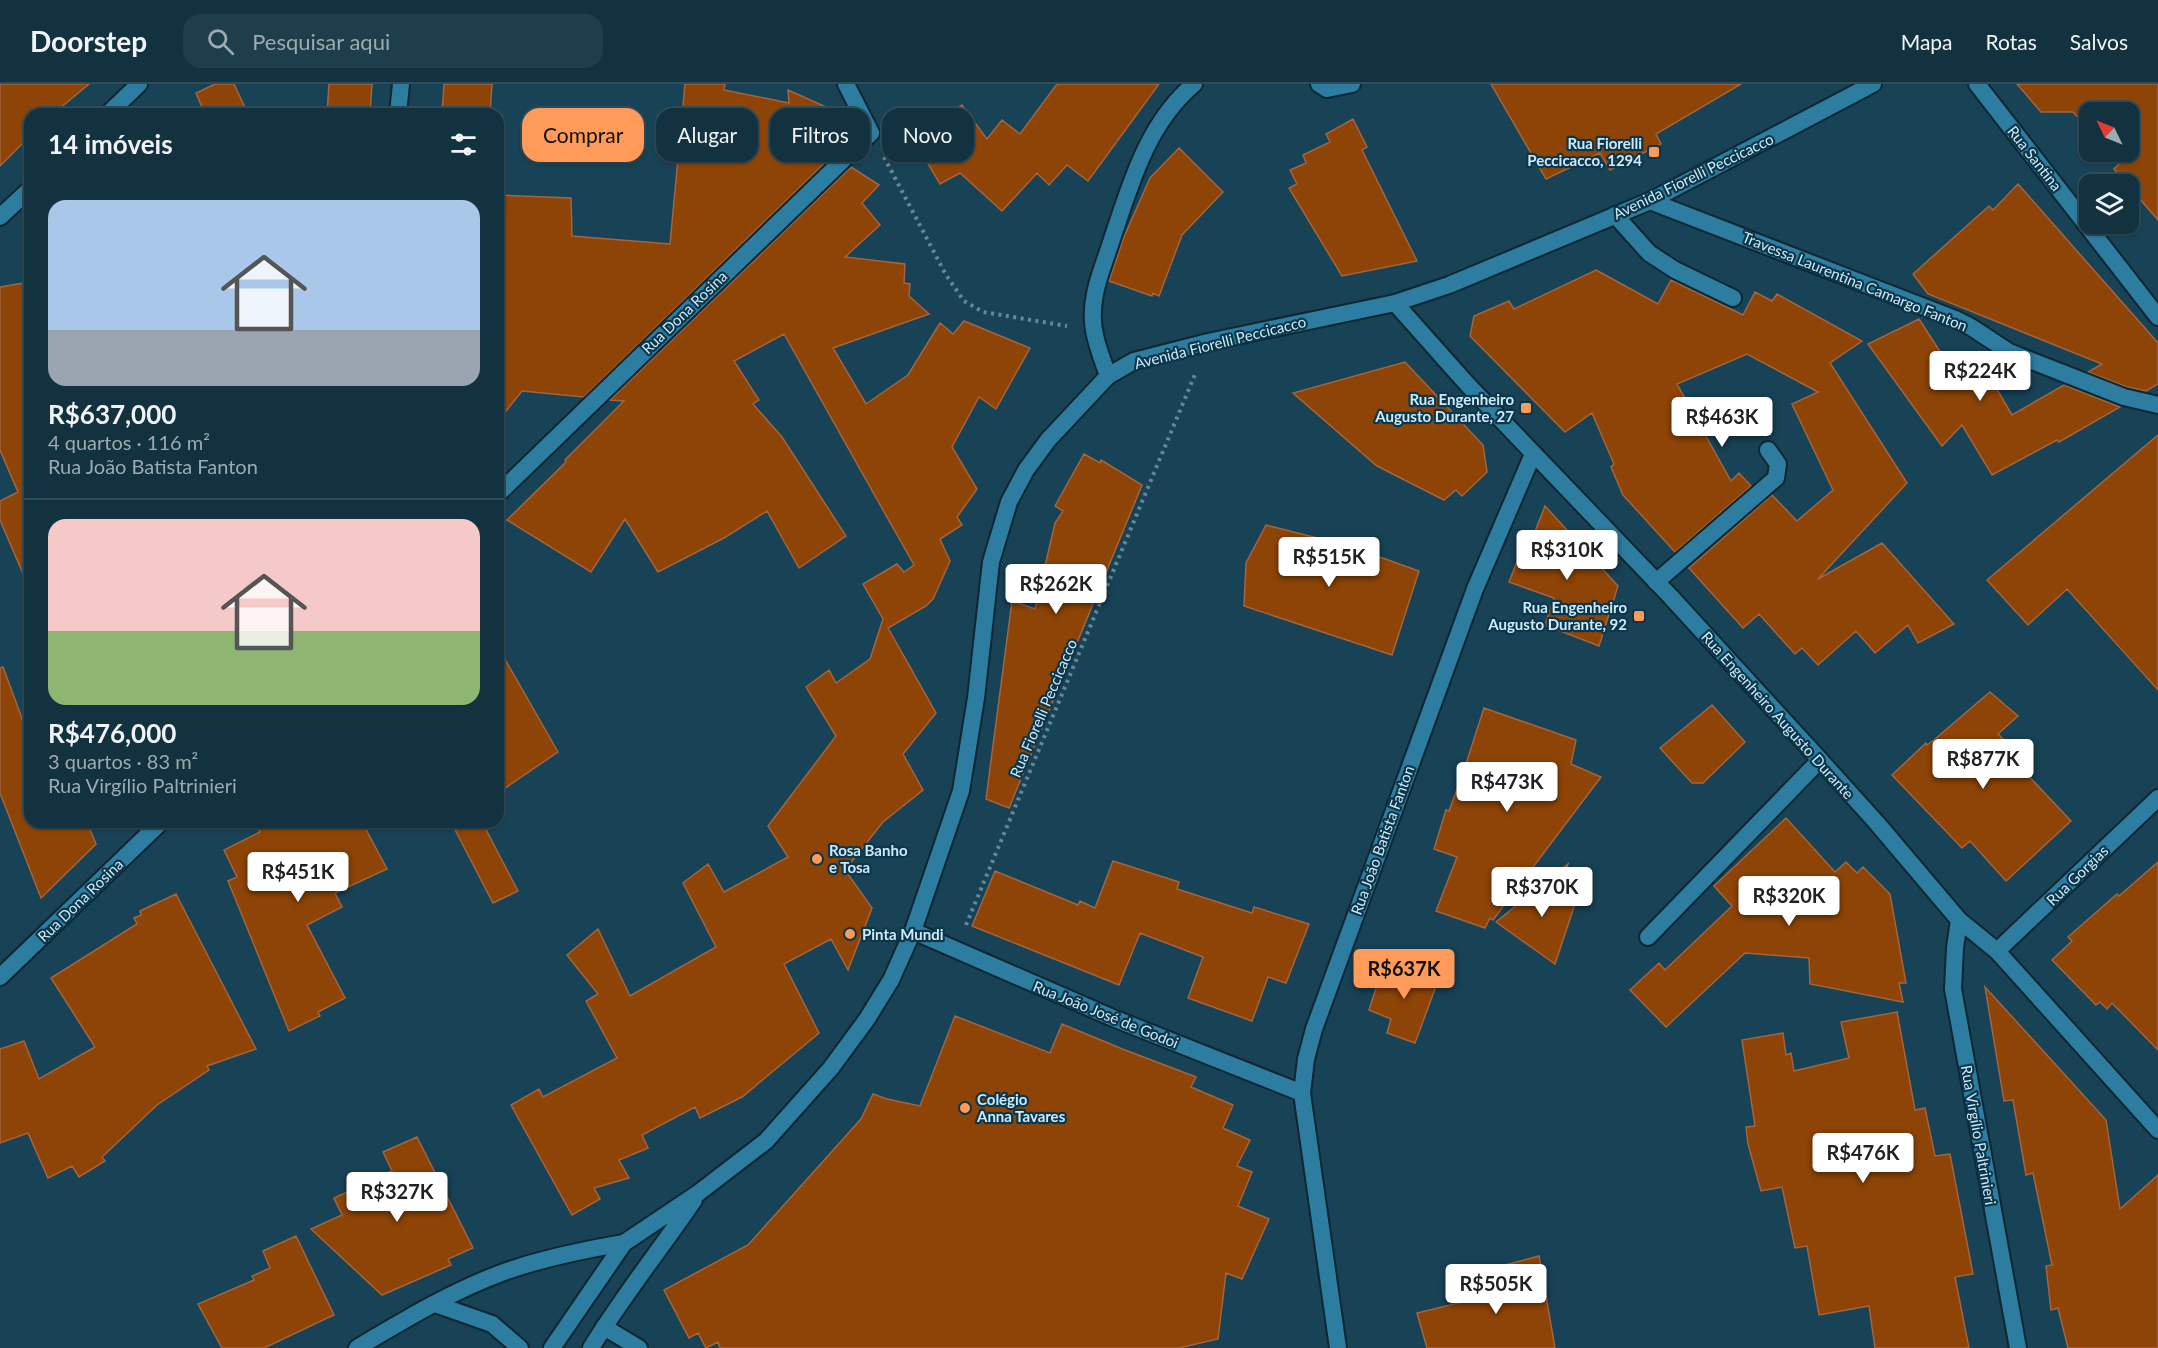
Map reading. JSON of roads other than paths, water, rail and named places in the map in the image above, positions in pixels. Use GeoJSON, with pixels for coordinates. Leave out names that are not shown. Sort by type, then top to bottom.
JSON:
{"type":"FeatureCollection","features":[{"type":"Feature","properties":{"kind":"street"},"geometry":{"type":"LineString","coordinates":[[114,108],[139,84]]}},
{"type":"Feature","properties":{"kind":"street"},"geometry":{"type":"LineString","coordinates":[[399,108],[401,84]]}},
{"type":"Feature","properties":{"kind":"street","name":"Rua Dona Rosina"},"geometry":{"type":"LineString","coordinates":[[504,488],[871,133],[846,84]]}},
{"type":"Feature","properties":{"kind":"street"},"geometry":{"type":"LineString","coordinates":[[1108,376],[1093,330],[1093,309],[1098,284],[1148,141],[1164,114],[1194,84]]}},
{"type":"Feature","properties":{"kind":"street"},"geometry":{"type":"LineString","coordinates":[[1319,84],[1327,89],[1352,84]]}},
{"type":"Feature","properties":{"kind":"street","name":"Avenida Fiorelli Peccicacco"},"geometry":{"type":"LineString","coordinates":[[552,1348],[624,1243],[697,1194],[766,1142],[831,1068],[867,1019],[891,980],[913,931],[961,791],[976,698],[991,562],[1009,502],[1026,470],[1048,440],[1108,376],[1134,361],[1208,342],[1395,303],[1449,285],[1650,201],[1873,84]]}},
{"type":"Feature","properties":{"kind":"street","name":"Rua Santina"},"geometry":{"type":"LineString","coordinates":[[1977,84],[2158,317]]}},
{"type":"Feature","properties":{"kind":"street"},"geometry":{"type":"LineString","coordinates":[[0,217],[24,195]]}},
{"type":"Feature","properties":{"kind":"street","name":"Travessa Laurentina Camargo Fanton"},"geometry":{"type":"LineString","coordinates":[[1650,201],[1955,319],[2009,352],[2124,397],[2158,405]]}},
{"type":"Feature","properties":{"kind":"street"},"geometry":{"type":"LineString","coordinates":[[1616,215],[1649,253],[1676,270],[1733,297]]}},
{"type":"Feature","properties":{"kind":"street","name":"Rua Engenheiro Augusto Durante"},"geometry":{"type":"LineString","coordinates":[[1395,303],[1467,384],[1656,582],[1820,760],[1959,920],[1997,951],[2158,1130]]}},
{"type":"Feature","properties":{"kind":"street"},"geometry":{"type":"LineString","coordinates":[[1656,582],[1776,478],[1778,464],[1768,450]]}},
{"type":"Feature","properties":{"kind":"street","name":"Rua João Batista Fanton"},"geometry":{"type":"LineString","coordinates":[[1338,1348],[1302,1093],[1306,1059],[1314,1029],[1474,589],[1533,454]]}},
{"type":"Feature","properties":{"kind":"street"},"geometry":{"type":"LineString","coordinates":[[1648,937],[1820,760]]}},
{"type":"Feature","properties":{"kind":"street","name":"Rua Gorgias"},"geometry":{"type":"LineString","coordinates":[[1997,951],[2158,798]]}},
{"type":"Feature","properties":{"kind":"street","name":"Rua Dona Rosina"},"geometry":{"type":"LineString","coordinates":[[0,978],[155,828]]}},
{"type":"Feature","properties":{"kind":"street","name":"Rua Virgílio Paltrinieri"},"geometry":{"type":"LineString","coordinates":[[1959,920],[1953,988],[2018,1348]]}},
{"type":"Feature","properties":{"kind":"street","name":"Rua João José de Godoi"},"geometry":{"type":"LineString","coordinates":[[913,931],[1113,1018],[1302,1093]]}},
{"type":"Feature","properties":{"kind":"street","name":"Avenida Fiorelli Peccicacco"},"geometry":{"type":"LineString","coordinates":[[591,1348],[697,1194]]}},
{"type":"Feature","properties":{"kind":"street","name":"Avenida Fiorelli Peccicacco"},"geometry":{"type":"LineString","coordinates":[[357,1348],[435,1304],[503,1273],[571,1252],[624,1243]]}},
{"type":"Feature","properties":{"kind":"street"},"geometry":{"type":"LineString","coordinates":[[435,1304],[492,1324],[520,1348]]}},
{"type":"Feature","properties":{"kind":"street"},"geometry":{"type":"LineString","coordinates":[[604,1327],[639,1348]]}},
{"type":"Feature","properties":{"kind":"place","name":"Rua Fiorelli Peccicacco, 1294"},"geometry":{"type":"Point","coordinates":[1654,152]}},
{"type":"Feature","properties":{"kind":"place","name":"Rua Engenheiro Augusto Durante, 27"},"geometry":{"type":"Point","coordinates":[1526,408]}},
{"type":"Feature","properties":{"kind":"place","name":"Rua Engenheiro Augusto Durante, 92"},"geometry":{"type":"Point","coordinates":[1639,616]}},
{"type":"Feature","properties":{"kind":"place","name":"Rosa Banho e Tosa"},"geometry":{"type":"Point","coordinates":[817,859]}},
{"type":"Feature","properties":{"kind":"place","name":"Pinta Mundi"},"geometry":{"type":"Point","coordinates":[850,934]}},
{"type":"Feature","properties":{"kind":"place","name":"Colégio Anna Tavares"},"geometry":{"type":"Point","coordinates":[965,1108]}}]}
